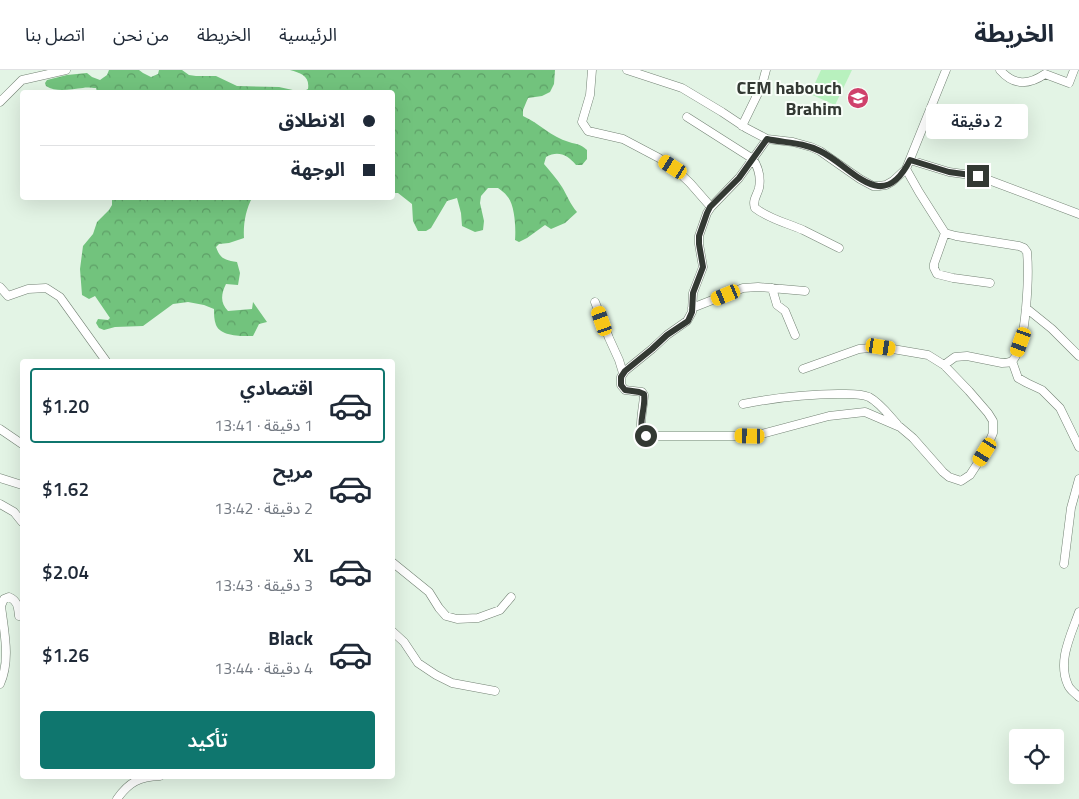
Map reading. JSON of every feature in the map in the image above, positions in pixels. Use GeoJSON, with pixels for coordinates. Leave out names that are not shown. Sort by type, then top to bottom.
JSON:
{"type":"FeatureCollection","features":[{"type":"Feature","properties":{"kind":"street"},"geometry":{"type":"LineString","coordinates":[[0,102],[22,80],[66,70]]}},
{"type":"Feature","properties":{"kind":"street"},"geometry":{"type":"LineString","coordinates":[[592,70],[590,94],[582,122],[588,131],[623,139],[659,158],[685,178],[710,207]]}},
{"type":"Feature","properties":{"kind":"street"},"geometry":{"type":"LineString","coordinates":[[627,70],[682,88],[742,126],[767,139],[793,142],[820,151],[873,186],[886,185],[898,178],[906,169],[946,70]]}},
{"type":"Feature","properties":{"kind":"street"},"geometry":{"type":"LineString","coordinates":[[742,126],[762,85],[766,70]]}},
{"type":"Feature","properties":{"kind":"street"},"geometry":{"type":"LineString","coordinates":[[1000,70],[1009,78],[1018,82],[1033,81],[1045,74],[1069,83],[1074,70]]}},
{"type":"Feature","properties":{"kind":"street"},"geometry":{"type":"LineString","coordinates":[[687,117],[753,159],[759,178],[759,186],[754,202],[755,208],[762,213],[839,248]]}},
{"type":"Feature","properties":{"kind":"street"},"geometry":{"type":"LineString","coordinates":[[623,373],[667,335],[688,321],[691,315],[693,293],[703,267],[699,236],[704,220],[710,207],[739,178],[767,139]]}},
{"type":"Feature","properties":{"kind":"street"},"geometry":{"type":"LineString","coordinates":[[910,160],[949,172],[978,176],[1079,214]]}},
{"type":"Feature","properties":{"kind":"street"},"geometry":{"type":"LineString","coordinates":[[906,169],[945,232],[956,236],[1016,246],[1026,250],[1026,308],[1021,342],[1017,354],[1012,361],[1007,363],[967,356],[955,357],[944,365]]}},
{"type":"Feature","properties":{"kind":"street"},"geometry":{"type":"LineString","coordinates":[[945,232],[934,264],[937,274],[990,283]]}},
{"type":"Feature","properties":{"kind":"street"},"geometry":{"type":"LineString","coordinates":[[0,287],[8,296],[28,289],[46,288],[60,297],[105,359]]}},
{"type":"Feature","properties":{"kind":"street"},"geometry":{"type":"LineString","coordinates":[[692,308],[744,288],[805,291]]}},
{"type":"Feature","properties":{"kind":"street"},"geometry":{"type":"LineString","coordinates":[[772,288],[777,305],[786,311],[796,336]]}},
{"type":"Feature","properties":{"kind":"street"},"geometry":{"type":"LineString","coordinates":[[595,302],[619,360],[623,373],[621,385],[627,391],[642,392],[644,395],[641,428],[646,436],[754,436],[829,416],[865,412],[900,427]]}},
{"type":"Feature","properties":{"kind":"street"},"geometry":{"type":"LineString","coordinates":[[1026,308],[1052,329],[1079,356]]}},
{"type":"Feature","properties":{"kind":"street"},"geometry":{"type":"LineString","coordinates":[[743,404],[771,398],[807,395],[852,394],[868,397],[881,406],[949,477],[961,481],[970,475],[985,452],[994,433],[993,421],[988,413],[944,365],[928,356],[881,347],[859,349],[803,368]]}},
{"type":"Feature","properties":{"kind":"street"},"geometry":{"type":"LineString","coordinates":[[1012,361],[1018,378],[1042,390],[1060,408],[1079,447]]}},
{"type":"Feature","properties":{"kind":"street"},"geometry":{"type":"LineString","coordinates":[[0,430],[20,443]]}},
{"type":"Feature","properties":{"kind":"street"},"geometry":{"type":"LineString","coordinates":[[0,478],[20,484]]}},
{"type":"Feature","properties":{"kind":"street"},"geometry":{"type":"LineString","coordinates":[[1064,564],[1072,508],[1079,479]]}},
{"type":"Feature","properties":{"kind":"street"},"geometry":{"type":"LineString","coordinates":[[0,504],[14,512],[20,520]]}},
{"type":"Feature","properties":{"kind":"street"},"geometry":{"type":"LineString","coordinates":[[395,564],[429,592],[446,616],[457,620],[478,618],[500,610],[511,596]]}},
{"type":"Feature","properties":{"kind":"street"},"geometry":{"type":"LineString","coordinates":[[0,684],[6,658],[1,606],[4,599],[9,597],[16,601],[19,616]]}},
{"type":"Feature","properties":{"kind":"street"},"geometry":{"type":"LineString","coordinates":[[1079,612],[1064,659],[1064,673],[1069,687],[1079,697]]}},
{"type":"Feature","properties":{"kind":"street"},"geometry":{"type":"LineString","coordinates":[[395,634],[404,642],[418,663],[436,676],[452,683],[495,691]]}},
{"type":"Feature","properties":{"kind":"street"},"geometry":{"type":"LineString","coordinates":[[117,799],[133,782],[144,779]]}},
{"type":"Feature","properties":{"kind":"green space"},"geometry":{"type":"Polygon","coordinates":[[[109,70],[139,70],[151,77],[158,74],[159,70],[182,70],[189,75],[216,76],[237,86],[279,87],[293,90],[96,90],[96,88],[86,88],[64,90],[50,88],[45,83],[47,80],[67,75],[87,73],[100,80],[107,75],[109,70]]]}},
{"type":"Feature","properties":{"kind":"green space"},"geometry":{"type":"Polygon","coordinates":[[[290,70],[555,70],[554,84],[550,92],[542,96],[528,98],[523,110],[523,116],[556,137],[580,145],[587,150],[587,159],[582,165],[576,165],[566,156],[559,154],[546,157],[544,164],[560,184],[577,212],[565,223],[551,229],[545,225],[519,242],[515,240],[514,217],[510,200],[498,188],[488,188],[481,196],[480,203],[484,221],[483,230],[475,232],[462,226],[457,198],[447,201],[431,228],[426,231],[418,231],[413,221],[412,204],[398,193],[395,193],[395,90],[306,90],[308,89],[308,81],[306,78],[290,70]]]}},
{"type":"Feature","properties":{"kind":"green space"},"geometry":{"type":"Polygon","coordinates":[[[821,70],[852,70],[835,105],[810,94],[821,70]]]}},
{"type":"Feature","properties":{"kind":"green space"},"geometry":{"type":"Polygon","coordinates":[[[112,200],[251,200],[245,217],[244,238],[219,244],[216,247],[223,258],[237,262],[240,273],[238,285],[226,284],[222,298],[228,311],[252,309],[253,302],[267,322],[259,324],[253,336],[227,334],[222,332],[216,325],[214,309],[188,302],[173,304],[143,326],[115,327],[104,330],[99,328],[96,323],[98,319],[108,320],[110,318],[95,296],[89,299],[82,295],[80,269],[83,246],[93,234],[97,222],[112,205],[112,200]]]}},
{"type":"Feature","properties":{"kind":"place","name":"CEM habouch Brahim"},"geometry":{"type":"Point","coordinates":[858,98]}},
{"type":"Feature","properties":{"kind":"route"},"geometry":{"type":"LineString","coordinates":[[646,436],[641,431],[644,394],[642,392],[625,390],[621,385],[621,377],[625,371],[663,338],[688,321],[692,312],[693,293],[703,267],[699,236],[707,213],[710,207],[739,178],[767,139],[793,142],[811,147],[827,155],[873,186],[886,185],[898,178],[906,169],[910,160],[949,172],[978,176]]}}]}
